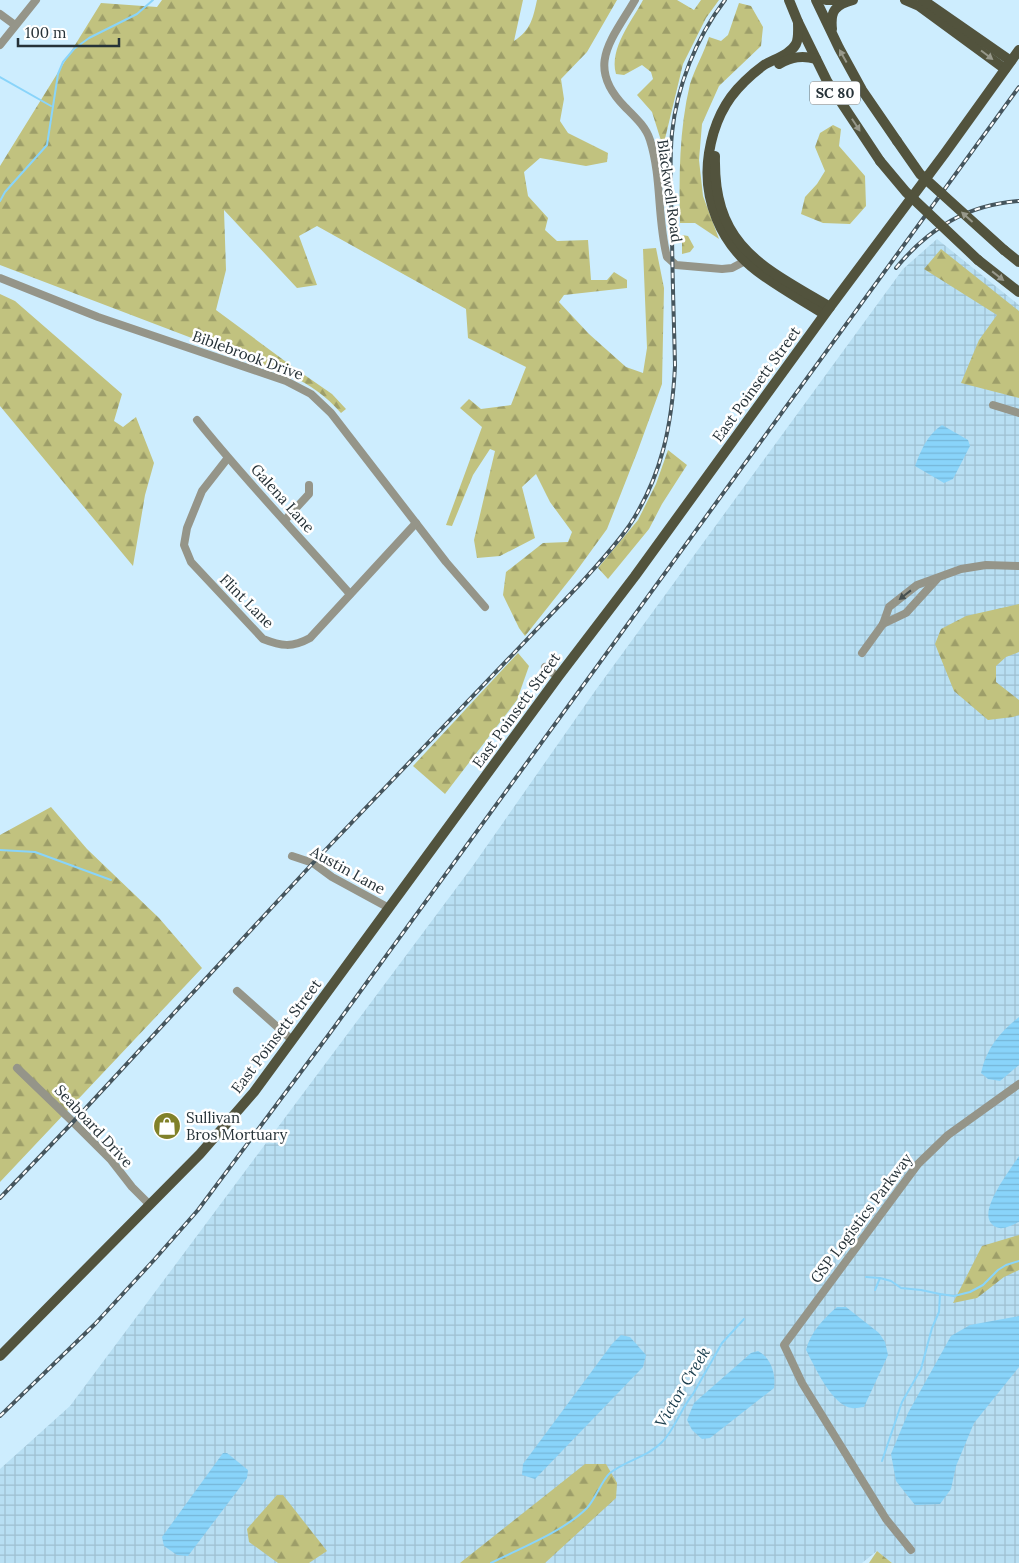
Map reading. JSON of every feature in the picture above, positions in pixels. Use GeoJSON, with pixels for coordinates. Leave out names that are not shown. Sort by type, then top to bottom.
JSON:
{"type":"FeatureCollection","features":[{"type":"Feature","properties":{"kind":"main road","name":"SC 80"},"geometry":{"type":"LineString","coordinates":[[789,0],[827,81],[880,161],[906,192],[978,260],[1019,292]]}},
{"type":"Feature","properties":{"kind":"main road","name":"SC 80"},"geometry":{"type":"LineString","coordinates":[[816,0],[862,90],[920,174],[1019,262]]}},
{"type":"Feature","properties":{"kind":"main road"},"geometry":{"type":"LineString","coordinates":[[826,0],[835,0]]}},
{"type":"Feature","properties":{"kind":"main road"},"geometry":{"type":"LineString","coordinates":[[832,33],[831,18],[836,7],[853,0]]}},
{"type":"Feature","properties":{"kind":"main road"},"geometry":{"type":"LineString","coordinates":[[905,0],[920,6],[1008,65]]}},
{"type":"Feature","properties":{"kind":"main road"},"geometry":{"type":"LineString","coordinates":[[923,0],[1008,65]]}},
{"type":"Feature","properties":{"kind":"main road"},"geometry":{"type":"LineString","coordinates":[[749,259],[738,253],[723,233],[711,203],[707,178],[712,138],[722,112],[741,84],[763,66],[795,46],[798,37],[798,22]]}},
{"type":"Feature","properties":{"kind":"main road","name":"East Poinsett Street"},"geometry":{"type":"LineString","coordinates":[[0,1356],[200,1154],[237,1114],[659,544],[827,310],[945,153],[1019,50]]}},
{"type":"Feature","properties":{"kind":"main road"},"geometry":{"type":"LineString","coordinates":[[816,59],[798,56],[763,73],[748,86],[729,111],[719,134],[714,156],[714,171],[719,205],[730,231],[756,270],[827,310]]}},
{"type":"Feature","properties":{"kind":"street"},"geometry":{"type":"LineString","coordinates":[[0,45],[36,0]]}},
{"type":"Feature","properties":{"kind":"street","name":"Blackwell Road"},"geometry":{"type":"LineString","coordinates":[[635,0],[607,49],[604,71],[612,92],[644,127],[650,139],[656,170],[667,257],[676,266],[722,268],[732,268],[749,259]]}},
{"type":"Feature","properties":{"kind":"street"},"geometry":{"type":"LineString","coordinates":[[0,14],[15,25]]}},
{"type":"Feature","properties":{"kind":"street","name":"Biblebrook Drive"},"geometry":{"type":"LineString","coordinates":[[0,278],[89,314],[286,381],[311,394],[331,413],[485,608]]}},
{"type":"Feature","properties":{"kind":"street"},"geometry":{"type":"LineString","coordinates":[[993,405],[1019,413]]}},
{"type":"Feature","properties":{"kind":"street","name":"Galena Lane"},"geometry":{"type":"LineString","coordinates":[[197,420],[228,458],[350,594]]}},
{"type":"Feature","properties":{"kind":"street","name":"Flint Lane"},"geometry":{"type":"LineString","coordinates":[[228,458],[202,491],[187,528],[184,545],[191,562],[263,639],[278,644],[297,645],[310,638],[416,523]]}},
{"type":"Feature","properties":{"kind":"street"},"geometry":{"type":"LineString","coordinates":[[285,520],[309,494],[309,485]]}},
{"type":"Feature","properties":{"kind":"street"},"geometry":{"type":"LineString","coordinates":[[862,653],[883,624],[889,607],[918,585],[961,569],[986,565],[1019,566]]}},
{"type":"Feature","properties":{"kind":"street"},"geometry":{"type":"LineString","coordinates":[[883,624],[906,613],[938,577]]}},
{"type":"Feature","properties":{"kind":"street"},"geometry":{"type":"LineString","coordinates":[[545,667],[558,678]]}},
{"type":"Feature","properties":{"kind":"street","name":"Austin Lane"},"geometry":{"type":"LineString","coordinates":[[292,856],[313,863],[332,877],[390,908]]}},
{"type":"Feature","properties":{"kind":"street"},"geometry":{"type":"LineString","coordinates":[[236,990],[292,1040]]}},
{"type":"Feature","properties":{"kind":"street","name":"Seaboard Drive"},"geometry":{"type":"LineString","coordinates":[[16,1068],[86,1134],[150,1205]]}},
{"type":"Feature","properties":{"kind":"street","name":"GSP Logistics Parkway"},"geometry":{"type":"LineString","coordinates":[[911,1550],[886,1519],[802,1383],[784,1344],[918,1164],[948,1135],[1019,1084]]}},
{"type":"Feature","properties":{"kind":"shaded area"},"geometry":{"type":"Polygon","coordinates":[[[937,239],[1019,305],[1019,1563],[892,1563],[877,1551],[862,1563],[0,1563],[0,1469],[70,1406],[472,867],[595,691],[903,269],[937,239]]]}},
{"type":"Feature","properties":{"kind":"green space"},"geometry":{"type":"Polygon","coordinates":[[[162,0],[523,0],[514,41],[528,28],[537,0],[617,0],[587,52],[561,79],[564,99],[560,121],[568,133],[608,153],[607,162],[586,166],[540,158],[524,172],[528,196],[548,218],[545,230],[557,241],[588,240],[591,280],[607,280],[614,272],[627,280],[627,288],[564,295],[559,302],[589,334],[626,367],[643,373],[647,348],[643,249],[656,248],[664,288],[662,384],[607,529],[525,636],[519,628],[503,595],[506,572],[543,543],[568,542],[572,532],[550,502],[536,474],[522,487],[535,538],[500,556],[477,558],[474,540],[495,451],[490,449],[473,475],[452,526],[446,525],[482,427],[460,408],[469,399],[481,409],[511,405],[526,367],[468,338],[466,309],[317,226],[299,236],[317,285],[297,288],[224,210],[226,270],[216,310],[332,394],[346,409],[341,413],[318,391],[289,375],[0,265],[0,166],[101,3],[157,7],[162,0]]]}},
{"type":"Feature","properties":{"kind":"green space"},"geometry":{"type":"Polygon","coordinates":[[[643,0],[677,0],[694,10],[701,0],[719,0],[706,18],[683,64],[663,147],[652,112],[637,95],[653,79],[651,72],[642,65],[624,75],[616,74],[616,54],[619,45],[643,0]]]}},
{"type":"Feature","properties":{"kind":"green space"},"geometry":{"type":"Polygon","coordinates":[[[739,3],[751,6],[763,27],[761,46],[719,86],[702,124],[699,160],[703,196],[719,239],[695,223],[680,223],[682,136],[690,84],[709,37],[721,41],[728,35],[739,3]]]}},
{"type":"Feature","properties":{"kind":"green space"},"geometry":{"type":"Polygon","coordinates":[[[833,125],[841,129],[839,146],[865,176],[866,206],[850,224],[823,223],[801,214],[805,197],[817,184],[825,171],[815,147],[820,133],[833,125]]]}},
{"type":"Feature","properties":{"kind":"green space"},"geometry":{"type":"Polygon","coordinates":[[[682,235],[688,236],[694,247],[690,252],[682,254],[682,235]]]}},
{"type":"Feature","properties":{"kind":"green space"},"geometry":{"type":"Polygon","coordinates":[[[941,249],[1019,311],[1019,398],[961,383],[979,340],[997,315],[924,269],[941,249]]]}},
{"type":"Feature","properties":{"kind":"green space"},"geometry":{"type":"Polygon","coordinates":[[[0,294],[15,301],[122,394],[114,421],[123,427],[136,417],[154,463],[145,495],[133,566],[0,406],[0,294]]]}},
{"type":"Feature","properties":{"kind":"green space"},"geometry":{"type":"Polygon","coordinates":[[[668,450],[687,465],[662,504],[649,529],[608,579],[598,568],[638,520],[656,484],[668,450]]]}},
{"type":"Feature","properties":{"kind":"green space"},"geometry":{"type":"Polygon","coordinates":[[[1019,604],[1019,652],[1006,657],[996,666],[996,682],[1019,700],[1019,715],[988,720],[954,691],[935,644],[941,629],[966,616],[1019,604]]]}},
{"type":"Feature","properties":{"kind":"green space"},"geometry":{"type":"Polygon","coordinates":[[[518,653],[529,666],[517,700],[445,794],[413,766],[518,653]]]}},
{"type":"Feature","properties":{"kind":"green space"},"geometry":{"type":"Polygon","coordinates":[[[51,807],[87,849],[159,918],[202,968],[0,1182],[0,835],[51,807]]]}},
{"type":"Feature","properties":{"kind":"green space"},"geometry":{"type":"Polygon","coordinates":[[[1019,1235],[1019,1270],[1004,1277],[977,1298],[953,1303],[982,1246],[1019,1235]]]}},
{"type":"Feature","properties":{"kind":"green space"},"geometry":{"type":"Polygon","coordinates":[[[585,1464],[606,1464],[617,1483],[616,1498],[545,1563],[460,1563],[585,1464]]]}},
{"type":"Feature","properties":{"kind":"green space"},"geometry":{"type":"Polygon","coordinates":[[[277,1495],[283,1495],[327,1551],[309,1563],[278,1563],[249,1542],[247,1529],[277,1495]]]}},
{"type":"Feature","properties":{"kind":"green space"},"geometry":{"type":"Polygon","coordinates":[[[877,1551],[892,1563],[869,1563],[877,1551]]]}},
{"type":"Feature","properties":{"kind":"water"},"geometry":{"type":"Polygon","coordinates":[[[942,425],[968,440],[970,446],[953,479],[944,483],[915,466],[928,438],[942,425]]]}},
{"type":"Feature","properties":{"kind":"water"},"geometry":{"type":"Polygon","coordinates":[[[1019,1017],[1019,1065],[1000,1081],[988,1079],[981,1073],[986,1056],[1000,1035],[1019,1017]]]}},
{"type":"Feature","properties":{"kind":"water"},"geometry":{"type":"Polygon","coordinates":[[[1019,1156],[1019,1222],[1004,1228],[997,1228],[988,1217],[989,1208],[1003,1179],[1019,1156]]]}},
{"type":"Feature","properties":{"kind":"water"},"geometry":{"type":"Polygon","coordinates":[[[837,1307],[846,1307],[879,1333],[885,1342],[888,1355],[864,1407],[852,1408],[845,1406],[838,1400],[824,1384],[806,1350],[818,1326],[837,1307]]]}},
{"type":"Feature","properties":{"kind":"water"},"geometry":{"type":"Polygon","coordinates":[[[1019,1316],[1019,1367],[974,1423],[956,1466],[951,1489],[940,1504],[915,1505],[896,1481],[891,1454],[908,1413],[951,1336],[970,1325],[1019,1316]]]}},
{"type":"Feature","properties":{"kind":"water"},"geometry":{"type":"Polygon","coordinates":[[[621,1335],[630,1337],[646,1355],[643,1367],[535,1479],[522,1475],[523,1464],[612,1344],[621,1335]]]}},
{"type":"Feature","properties":{"kind":"water"},"geometry":{"type":"Polygon","coordinates":[[[758,1351],[763,1354],[772,1367],[774,1388],[710,1438],[702,1439],[692,1430],[687,1420],[694,1403],[751,1353],[758,1351]]]}},
{"type":"Feature","properties":{"kind":"water"},"geometry":{"type":"Polygon","coordinates":[[[223,1453],[227,1453],[248,1470],[247,1478],[188,1556],[177,1555],[164,1546],[162,1537],[223,1453]]]}},
{"type":"Feature","properties":{"kind":"waterway"},"geometry":{"type":"LineString","coordinates":[[0,201],[5,192],[47,145],[58,74],[63,62],[74,49],[89,38],[137,14],[153,0]]}},
{"type":"Feature","properties":{"kind":"waterway"},"geometry":{"type":"LineString","coordinates":[[0,77],[51,106]]}},
{"type":"Feature","properties":{"kind":"waterway"},"geometry":{"type":"LineString","coordinates":[[0,850],[35,852],[111,880]]}},
{"type":"Feature","properties":{"kind":"waterway","name":"Victor Creek"},"geometry":{"type":"LineString","coordinates":[[866,1277],[891,1281],[901,1288],[954,1296],[970,1292],[983,1285],[998,1270],[1019,1261]]}},
{"type":"Feature","properties":{"kind":"waterway"},"geometry":{"type":"LineString","coordinates":[[875,1290],[880,1278]]}},
{"type":"Feature","properties":{"kind":"waterway"},"geometry":{"type":"LineString","coordinates":[[882,1461],[902,1402],[921,1369],[932,1328],[939,1312],[940,1294]]}},
{"type":"Feature","properties":{"kind":"waterway","name":"Victor Creek"},"geometry":{"type":"LineString","coordinates":[[491,1563],[567,1524],[587,1508],[610,1473],[650,1451],[662,1442],[670,1432],[722,1343],[744,1319]]}},
{"type":"Feature","properties":{"kind":"railway"},"geometry":{"type":"LineString","coordinates":[[0,1198],[313,863],[582,582],[629,526],[650,488],[657,469],[668,429],[674,388],[670,167],[672,133],[678,98],[697,46],[725,0]]}},
{"type":"Feature","properties":{"kind":"railway"},"geometry":{"type":"LineString","coordinates":[[0,1416],[95,1324],[198,1210],[330,1033],[1019,87]]}},
{"type":"Feature","properties":{"kind":"railway"},"geometry":{"type":"LineString","coordinates":[[896,268],[922,241],[950,221],[982,208],[1000,203],[1019,201]]}},
{"type":"Feature","properties":{"kind":"place","name":"Sullivan Bros Mortuary"},"geometry":{"type":"Point","coordinates":[167,1126]}}]}
